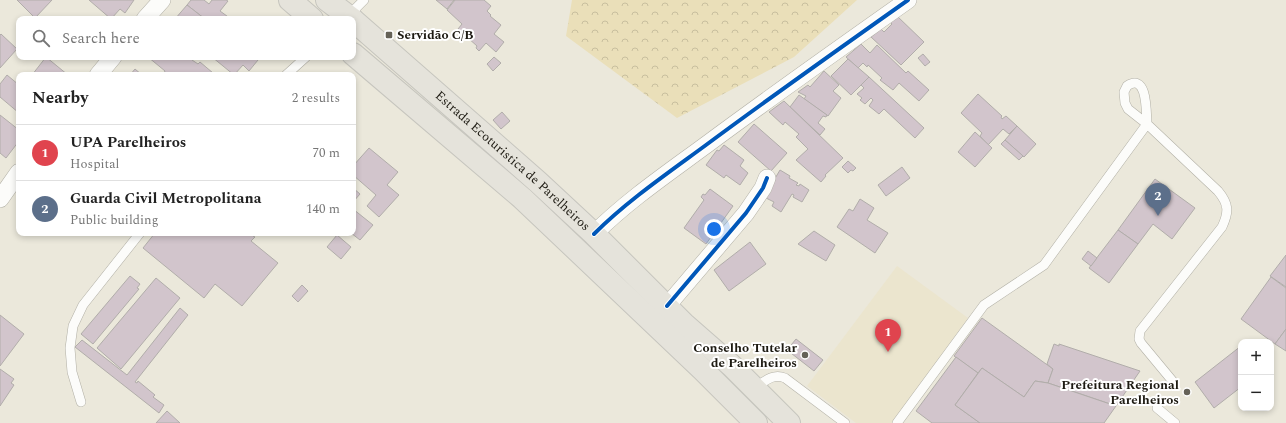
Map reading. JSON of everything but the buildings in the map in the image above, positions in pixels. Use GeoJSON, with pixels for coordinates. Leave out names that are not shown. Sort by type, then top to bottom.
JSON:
{"type":"FeatureCollection","features":[{"type":"Feature","properties":{"kind":"main road"},"geometry":{"type":"LineString","coordinates":[[290,0],[309,16]]}},
{"type":"Feature","properties":{"kind":"main road","name":"Estrada Ecoturistica de Parelheiros"},"geometry":{"type":"LineString","coordinates":[[328,0],[348,16]]}},
{"type":"Feature","properties":{"kind":"main road","name":"Estrada Ecoturistica de Parelheiros"},"geometry":{"type":"LineString","coordinates":[[356,23],[538,182],[594,234],[666,306],[755,388],[789,423]]}},
{"type":"Feature","properties":{"kind":"main road","name":"Estrada Ecoturistica de Parelheiros"},"geometry":{"type":"LineString","coordinates":[[356,57],[522,198],[692,358],[756,423]]}},
{"type":"Feature","properties":{"kind":"main road"},"geometry":{"type":"LineString","coordinates":[[522,198],[538,182]]}},
{"type":"Feature","properties":{"kind":"street"},"geometry":{"type":"LineString","coordinates":[[148,16],[162,0]]}},
{"type":"Feature","properties":{"kind":"street"},"geometry":{"type":"LineString","coordinates":[[594,234],[608,219],[662,177],[830,54],[908,0]]}},
{"type":"Feature","properties":{"kind":"street"},"geometry":{"type":"LineString","coordinates":[[100,72],[110,60]]}},
{"type":"Feature","properties":{"kind":"street"},"geometry":{"type":"LineString","coordinates":[[0,199],[16,176]]}},
{"type":"Feature","properties":{"kind":"street"},"geometry":{"type":"LineString","coordinates":[[666,306],[746,213],[763,188],[767,178]]}},
{"type":"Feature","properties":{"kind":"lane"},"geometry":{"type":"LineString","coordinates":[[352,16],[364,0]]}},
{"type":"Feature","properties":{"kind":"lane"},"geometry":{"type":"LineString","coordinates":[[289,72],[303,60]]}},
{"type":"Feature","properties":{"kind":"lane"},"geometry":{"type":"LineString","coordinates":[[897,423],[984,305],[1044,265],[1146,124],[1218,191],[1227,204],[1226,219],[1222,227],[1140,331],[1139,339],[1146,351],[1175,384]]}},
{"type":"Feature","properties":{"kind":"lane"},"geometry":{"type":"LineString","coordinates":[[81,402],[72,372],[70,348],[73,326],[83,305],[138,236]]}},
{"type":"Feature","properties":{"kind":"lane"},"geometry":{"type":"LineString","coordinates":[[755,388],[773,376],[780,376],[785,378],[845,423]]}},
{"type":"Feature","properties":{"kind":"lane"},"geometry":{"type":"LineString","coordinates":[[1157,408],[1175,423]]}},
{"type":"Feature","properties":{"kind":"shaded area"},"geometry":{"type":"Polygon","coordinates":[[[897,266],[968,318],[892,423],[856,423],[807,386],[897,266]]]}},
{"type":"Feature","properties":{"kind":"green space"},"geometry":{"type":"Polygon","coordinates":[[[572,0],[857,0],[794,57],[677,118],[566,36],[572,0]]]}},
{"type":"Feature","properties":{"kind":"cycle path"},"geometry":{"type":"LineString","coordinates":[[594,234],[620,210],[663,177],[781,90],[908,0]]}},
{"type":"Feature","properties":{"kind":"cycle path"},"geometry":{"type":"LineString","coordinates":[[667,306],[746,213],[763,188],[767,178]]}},
{"type":"Feature","properties":{"kind":"place","name":"Servidão C/B"},"geometry":{"type":"Point","coordinates":[389,35]}},
{"type":"Feature","properties":{"kind":"place","name":"Guarda Civil Metropolitana"},"geometry":{"type":"Point","coordinates":[1158,216]}},
{"type":"Feature","properties":{"kind":"place","name":"UPA Parelheiros"},"geometry":{"type":"Point","coordinates":[888,352]}},
{"type":"Feature","properties":{"kind":"place","name":"Conselho Tutelar de Parelheiros"},"geometry":{"type":"Point","coordinates":[805,355]}},
{"type":"Feature","properties":{"kind":"place","name":"Prefeitura Regional Parelheiros"},"geometry":{"type":"Point","coordinates":[1187,392]}}]}
